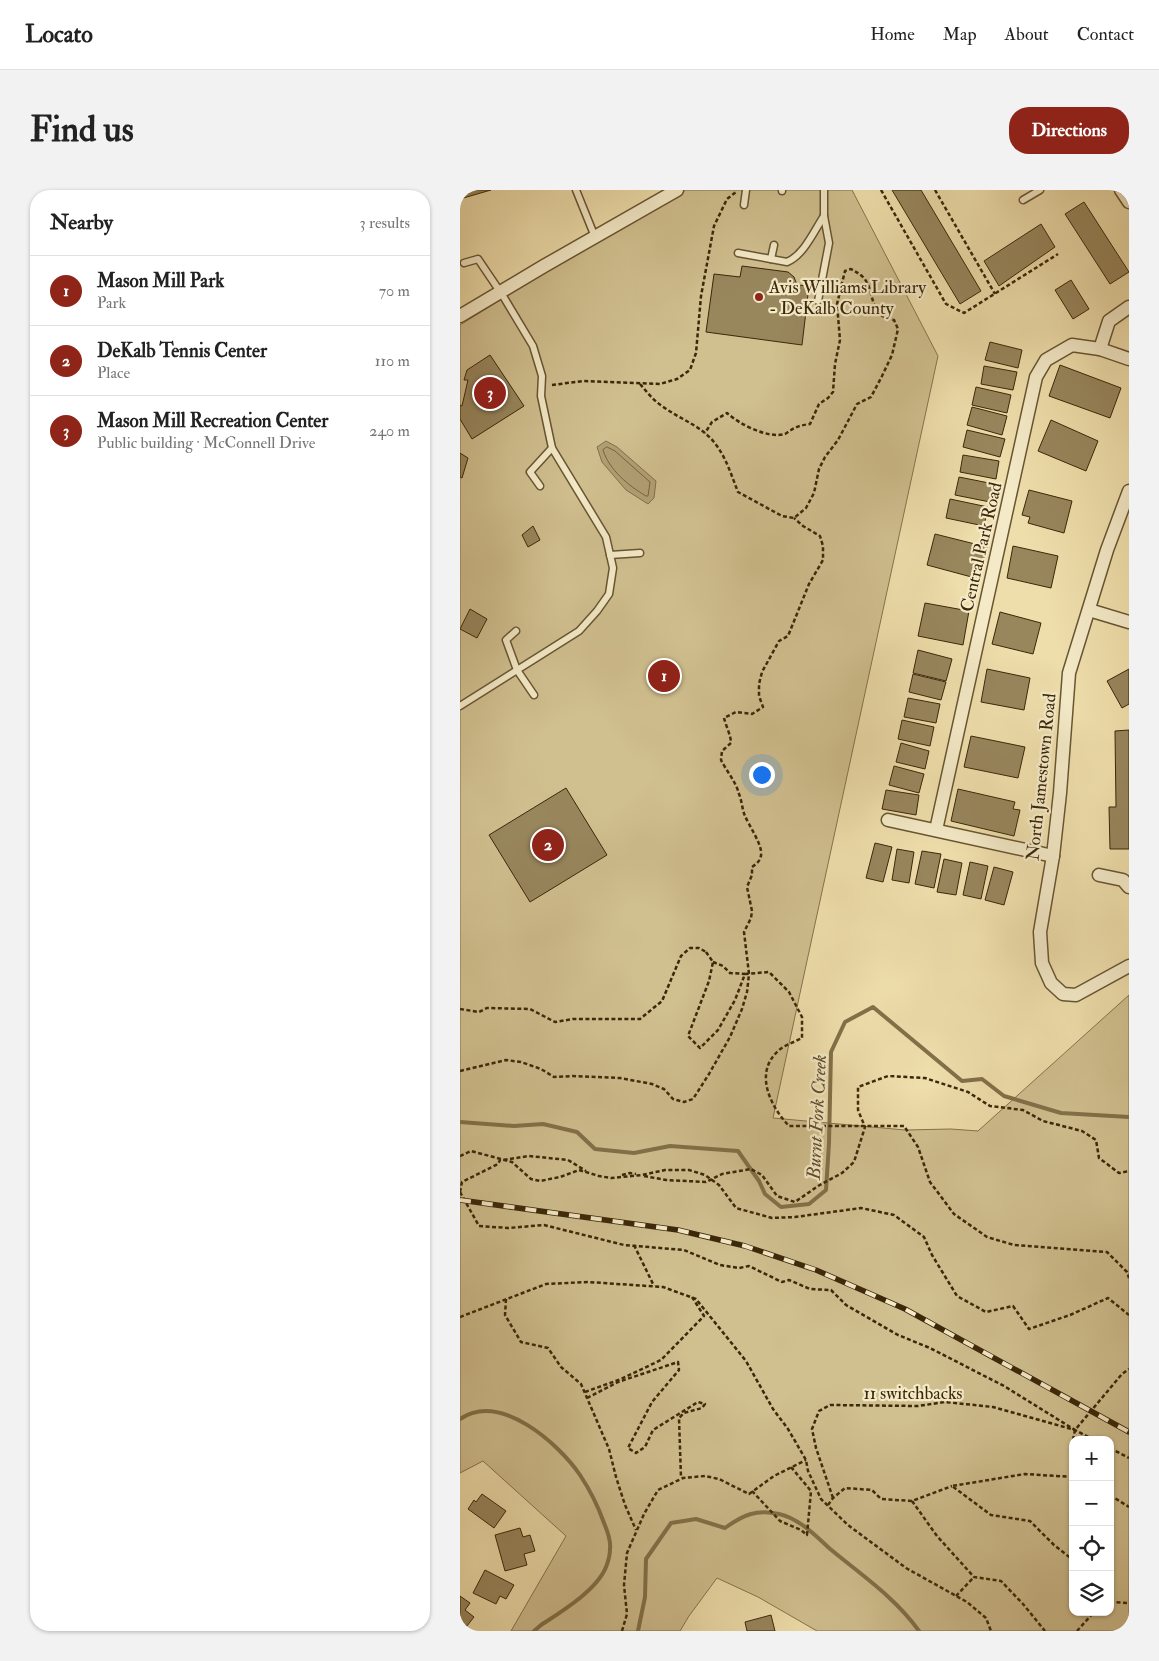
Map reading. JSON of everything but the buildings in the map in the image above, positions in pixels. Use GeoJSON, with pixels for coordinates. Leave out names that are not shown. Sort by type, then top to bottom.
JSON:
{"type":"FeatureCollection","features":[{"type":"Feature","properties":{"kind":"street"},"geometry":{"type":"LineString","coordinates":[[460,316],[677,190]]}},
{"type":"Feature","properties":{"kind":"street"},"geometry":{"type":"LineString","coordinates":[[1121,190],[1129,202]]}},
{"type":"Feature","properties":{"kind":"street"},"geometry":{"type":"LineString","coordinates":[[1100,349],[1109,321],[1129,307]]}},
{"type":"Feature","properties":{"kind":"street","name":"Central Park Road"},"geometry":{"type":"LineString","coordinates":[[936,830],[1036,377],[1046,360],[1072,345],[1100,349],[1129,359]]}},
{"type":"Feature","properties":{"kind":"street","name":"North Jamestown Road"},"geometry":{"type":"LineString","coordinates":[[1129,491],[1107,550],[1069,673],[1053,856],[1040,932],[1042,962],[1052,983],[1063,994],[1076,995],[1129,966]]}},
{"type":"Feature","properties":{"kind":"street"},"geometry":{"type":"LineString","coordinates":[[1089,610],[1129,622]]}},
{"type":"Feature","properties":{"kind":"street"},"geometry":{"type":"LineString","coordinates":[[888,820],[1053,856]]}},
{"type":"Feature","properties":{"kind":"street"},"geometry":{"type":"LineString","coordinates":[[1098,875],[1127,881]]}},
{"type":"Feature","properties":{"kind":"lane"},"geometry":{"type":"LineString","coordinates":[[576,190],[595,237]]}},
{"type":"Feature","properties":{"kind":"lane"},"geometry":{"type":"LineString","coordinates":[[818,301],[829,242],[824,216],[824,190]]}},
{"type":"Feature","properties":{"kind":"lane"},"geometry":{"type":"LineString","coordinates":[[1023,200],[1040,190]]}},
{"type":"Feature","properties":{"kind":"lane"},"geometry":{"type":"LineString","coordinates":[[743,191],[744,204]]}},
{"type":"Feature","properties":{"kind":"lane"},"geometry":{"type":"LineString","coordinates":[[738,254],[787,262],[806,244],[824,216]]}},
{"type":"Feature","properties":{"kind":"lane"},"geometry":{"type":"LineString","coordinates":[[772,259],[774,245]]}},
{"type":"Feature","properties":{"kind":"lane"},"geometry":{"type":"LineString","coordinates":[[460,706],[579,631],[598,611],[609,594],[613,568],[606,537],[552,448],[541,396],[542,376],[533,346],[478,259],[464,263]]}},
{"type":"Feature","properties":{"kind":"lane"},"geometry":{"type":"LineString","coordinates":[[540,486],[530,472],[552,448]]}},
{"type":"Feature","properties":{"kind":"lane"},"geometry":{"type":"LineString","coordinates":[[610,555],[640,553]]}},
{"type":"Feature","properties":{"kind":"lane"},"geometry":{"type":"LineString","coordinates":[[516,631],[506,640],[517,670],[534,695]]}},
{"type":"Feature","properties":{"kind":"path"},"geometry":{"type":"LineString","coordinates":[[881,190],[946,304],[964,313],[1058,254]]}},
{"type":"Feature","properties":{"kind":"path"},"geometry":{"type":"LineString","coordinates":[[935,190],[995,294]]}},
{"type":"Feature","properties":{"kind":"path"},"geometry":{"type":"LineString","coordinates":[[552,385],[583,381],[660,384],[677,380],[690,370],[696,354],[701,296],[714,226],[727,198],[734,192],[743,191]]}},
{"type":"Feature","properties":{"kind":"path"},"geometry":{"type":"LineString","coordinates":[[705,433],[712,422],[727,413],[741,424],[771,435],[784,434],[800,426],[810,424],[819,404],[833,392],[840,340],[837,304],[842,280],[845,272],[851,269],[858,273],[867,284],[878,313],[886,319],[894,320],[898,328],[892,355],[871,397],[857,404],[838,440],[825,457],[814,493],[806,508],[794,518]]}},
{"type":"Feature","properties":{"kind":"path"},"geometry":{"type":"LineString","coordinates":[[460,1071],[506,1060],[521,1062],[541,1069],[554,1077],[599,1076],[652,1084],[664,1089],[673,1099],[684,1102],[693,1099],[709,1074],[730,1037],[747,992],[744,932],[751,918],[752,911],[747,887],[752,875],[752,867],[761,856],[761,849],[752,828],[745,818],[739,792],[720,760],[722,751],[731,743],[731,737],[724,718],[736,712],[752,714],[763,707],[759,696],[762,672],[779,641],[788,636],[809,584],[823,560],[823,546],[820,536],[802,526],[794,518],[782,516],[738,492],[726,461],[717,446],[692,423],[661,406],[640,384]]}},
{"type":"Feature","properties":{"kind":"path"},"geometry":{"type":"LineString","coordinates":[[460,1009],[479,1012],[487,1008],[530,1009],[555,1022],[573,1019],[640,1019],[662,1001],[681,956],[690,948],[698,948],[706,952],[713,962],[723,966],[730,973],[769,972],[789,992],[802,1017],[802,1038],[778,1050],[766,1067],[766,1090],[779,1116],[789,1126],[904,1126],[918,1147],[930,1182],[954,1214],[987,1238],[1014,1245],[1107,1252],[1127,1272],[1129,1278]]}},
{"type":"Feature","properties":{"kind":"path"},"geometry":{"type":"LineString","coordinates":[[713,962],[688,1036],[700,1048],[718,1030],[747,974]]}},
{"type":"Feature","properties":{"kind":"path"},"geometry":{"type":"LineString","coordinates":[[641,1175],[666,1180],[706,1182],[722,1174],[751,1169],[762,1175],[778,1196],[795,1202],[818,1186],[842,1173],[854,1162],[865,1127],[858,1110],[858,1088],[888,1076],[925,1078],[968,1092],[990,1106],[1023,1110],[1043,1121],[1082,1131],[1096,1140],[1099,1158],[1119,1173],[1129,1171]]}},
{"type":"Feature","properties":{"kind":"path"},"geometry":{"type":"LineString","coordinates":[[460,1156],[471,1151],[512,1162],[532,1179],[540,1182],[579,1170],[611,1178],[665,1170],[688,1170],[705,1175],[718,1184],[736,1208],[772,1218],[795,1217],[861,1208],[894,1215],[924,1237],[932,1255],[957,1296],[986,1312],[1013,1306],[1029,1329],[1070,1315],[1108,1298],[1129,1315]]}},
{"type":"Feature","properties":{"kind":"path"},"geometry":{"type":"LineString","coordinates":[[592,1174],[568,1160],[529,1156],[500,1160],[498,1164],[462,1182],[460,1192],[479,1226],[508,1228],[544,1225],[624,1245],[684,1250],[720,1265],[739,1268],[748,1266],[782,1282],[789,1280],[810,1289],[831,1290],[846,1305],[898,1336],[930,1348],[1004,1386],[1075,1430]]}},
{"type":"Feature","properties":{"kind":"path"},"geometry":{"type":"LineString","coordinates":[[634,1245],[655,1287]]}},
{"type":"Feature","properties":{"kind":"path"},"geometry":{"type":"LineString","coordinates":[[460,1317],[546,1284],[588,1282],[663,1287],[696,1298],[746,1361],[773,1409],[788,1429],[806,1460],[808,1471],[821,1498],[848,1525],[906,1568],[956,1596],[986,1618],[991,1631]]}},
{"type":"Feature","properties":{"kind":"path"},"geometry":{"type":"LineString","coordinates":[[585,1392],[622,1379],[661,1360],[704,1316],[692,1297]]}},
{"type":"Feature","properties":{"kind":"path"},"geometry":{"type":"LineString","coordinates":[[506,1299],[505,1315],[521,1342],[548,1348],[561,1367],[581,1384],[609,1449],[625,1505],[636,1531]]}},
{"type":"Feature","properties":{"kind":"path"},"geometry":{"type":"LineString","coordinates":[[587,1398],[618,1382],[678,1362],[679,1370],[652,1402],[628,1448],[636,1453],[645,1447],[653,1430],[698,1402],[705,1404],[702,1408],[684,1412],[680,1418],[681,1478]]}},
{"type":"Feature","properties":{"kind":"path"},"geometry":{"type":"LineString","coordinates":[[1074,1436],[1075,1430],[1122,1374],[1129,1369]]}},
{"type":"Feature","properties":{"kind":"path","name":"11 switchbacks"},"geometry":{"type":"LineString","coordinates":[[833,1498],[816,1448],[812,1429],[819,1412],[830,1405],[918,1406],[957,1402],[992,1407],[1075,1430],[1086,1436]]}},
{"type":"Feature","properties":{"kind":"path"},"geometry":{"type":"LineString","coordinates":[[1114,1450],[1129,1458]]}},
{"type":"Feature","properties":{"kind":"path"},"geometry":{"type":"LineString","coordinates":[[622,1631],[627,1614],[624,1585],[627,1553],[644,1514],[658,1490],[683,1478],[705,1476],[719,1479],[749,1494],[774,1476],[806,1460]]}},
{"type":"Feature","properties":{"kind":"path"},"geometry":{"type":"LineString","coordinates":[[752,1491],[780,1521],[801,1530],[807,1536],[811,1491],[791,1467]]}},
{"type":"Feature","properties":{"kind":"path"},"geometry":{"type":"LineString","coordinates":[[828,1505],[845,1488],[872,1490],[881,1499],[912,1502],[952,1486],[1025,1474],[1069,1477]]}},
{"type":"Feature","properties":{"kind":"path"},"geometry":{"type":"LineString","coordinates":[[952,1486],[991,1515],[1030,1521],[1069,1557]]}},
{"type":"Feature","properties":{"kind":"path"},"geometry":{"type":"LineString","coordinates":[[1114,1497],[1129,1507]]}},
{"type":"Feature","properties":{"kind":"path"},"geometry":{"type":"LineString","coordinates":[[912,1502],[937,1536],[974,1577],[1001,1581],[1045,1631]]}},
{"type":"Feature","properties":{"kind":"path"},"geometry":{"type":"LineString","coordinates":[[956,1596],[974,1577]]}},
{"type":"Feature","properties":{"kind":"path"},"geometry":{"type":"LineString","coordinates":[[1114,1602],[1129,1602]]}},
{"type":"Feature","properties":{"kind":"path"},"geometry":{"type":"LineString","coordinates":[[1077,1631],[1090,1616]]}},
{"type":"Feature","properties":{"kind":"shaded area"},"geometry":{"type":"Polygon","coordinates":[[[676,190],[852,190],[938,356],[773,1118],[905,1130],[951,1129],[978,1131],[1129,995],[1129,1631],[817,1631],[758,1597],[717,1578],[680,1631],[511,1631],[566,1536],[483,1461],[460,1473],[460,325],[676,190]]]}},
{"type":"Feature","properties":{"kind":"water"},"geometry":{"type":"Polygon","coordinates":[[[606,441],[617,447],[656,481],[654,498],[648,504],[626,490],[602,462],[597,447],[606,441]]]}},
{"type":"Feature","properties":{"kind":"waterway","name":"Burnt Fork Creek"},"geometry":{"type":"LineString","coordinates":[[460,1122],[514,1126],[543,1124],[577,1132],[595,1149],[634,1153],[670,1146],[738,1151],[759,1181],[765,1194],[781,1207],[809,1204],[826,1190],[831,1052],[845,1022],[873,1007],[962,1081],[982,1079],[1004,1096],[1061,1113],[1129,1117]]}},
{"type":"Feature","properties":{"kind":"waterway"},"geometry":{"type":"LineString","coordinates":[[460,1419],[476,1412],[493,1412],[510,1416],[543,1436],[558,1449],[580,1475],[594,1498],[606,1529],[610,1551],[607,1565],[601,1576],[578,1600],[534,1631]]}},
{"type":"Feature","properties":{"kind":"waterway"},"geometry":{"type":"LineString","coordinates":[[638,1631],[645,1597],[646,1559],[671,1523],[696,1519],[725,1528],[750,1514],[763,1512],[786,1516],[806,1528],[899,1607],[919,1631]]}},
{"type":"Feature","properties":{"kind":"railway"},"geometry":{"type":"LineString","coordinates":[[460,1200],[678,1230],[745,1246],[816,1270],[905,1309],[1129,1432]]}},
{"type":"Feature","properties":{"kind":"place","name":"Avis Williams Library - DeKalb County"},"geometry":{"type":"Point","coordinates":[759,297]}},
{"type":"Feature","properties":{"kind":"place","name":"Mason Mill Recreation Center"},"geometry":{"type":"Point","coordinates":[490,393]}},
{"type":"Feature","properties":{"kind":"place","name":"Mason Mill Park"},"geometry":{"type":"Point","coordinates":[664,676]}},
{"type":"Feature","properties":{"kind":"place","name":"DeKalb Tennis Center"},"geometry":{"type":"Point","coordinates":[548,845]}}]}
